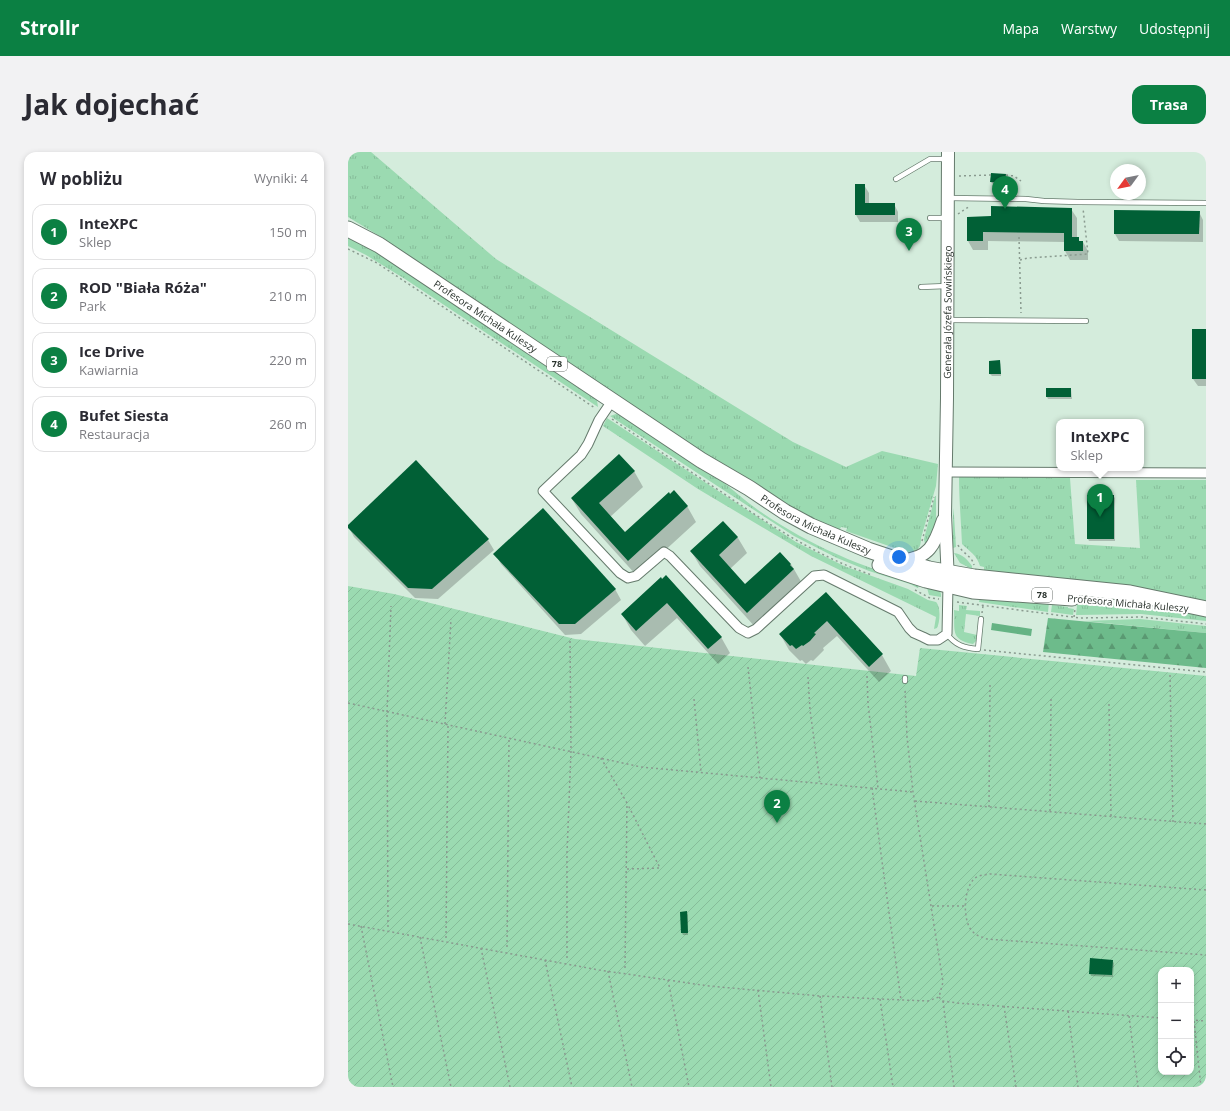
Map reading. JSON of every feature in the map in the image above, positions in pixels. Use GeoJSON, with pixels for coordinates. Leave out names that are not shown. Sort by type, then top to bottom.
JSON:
{"type":"FeatureCollection","features":[{"type":"Feature","properties":{"kind":"main road","name":"Profesora Michała Kuleszy"},"geometry":{"type":"LineString","coordinates":[[348,229],[379,245],[701,460],[810,526],[868,550],[929,569],[973,591],[1054,596],[1171,608],[1206,609]]}},
{"type":"Feature","properties":{"kind":"main road","name":"Profesora Michała Kuleszy"},"geometry":{"type":"LineString","coordinates":[[701,460],[759,506],[817,538],[869,562],[907,574],[948,579],[986,579],[1130,594],[1206,609]]}},
{"type":"Feature","properties":{"kind":"street","name":"Generała Józefa Sowińskiego"},"geometry":{"type":"LineString","coordinates":[[948,156],[945,516],[948,579]]}},
{"type":"Feature","properties":{"kind":"street"},"geometry":{"type":"LineString","coordinates":[[612,401],[581,455],[543,491],[620,573],[628,578],[636,576],[664,552],[670,556],[738,628],[748,633],[756,629],[814,576],[824,575],[898,612],[909,628],[923,638],[928,635],[945,635],[948,579]]}},
{"type":"Feature","properties":{"kind":"street"},"geometry":{"type":"LineString","coordinates":[[946,472],[1206,473]]}},
{"type":"Feature","properties":{"kind":"street"},"geometry":{"type":"LineString","coordinates":[[898,560],[915,559],[928,552],[934,545],[945,516]]}},
{"type":"Feature","properties":{"kind":"lane"},"geometry":{"type":"LineString","coordinates":[[896,179],[930,159],[948,156]]}},
{"type":"Feature","properties":{"kind":"lane"},"geometry":{"type":"LineString","coordinates":[[947,198],[1026,199],[1078,202],[1206,203]]}},
{"type":"Feature","properties":{"kind":"lane"},"geometry":{"type":"LineString","coordinates":[[930,218],[947,218]]}},
{"type":"Feature","properties":{"kind":"lane"},"geometry":{"type":"LineString","coordinates":[[921,287],[947,286]]}},
{"type":"Feature","properties":{"kind":"lane"},"geometry":{"type":"LineString","coordinates":[[947,320],[1086,321]]}},
{"type":"Feature","properties":{"kind":"lane"},"geometry":{"type":"LineString","coordinates":[[945,635],[954,643],[961,646],[978,649],[982,619]]}},
{"type":"Feature","properties":{"kind":"path"},"geometry":{"type":"LineString","coordinates":[[959,176],[991,175]]}},
{"type":"Feature","properties":{"kind":"path"},"geometry":{"type":"LineString","coordinates":[[1006,175],[1014,176],[1021,181]]}},
{"type":"Feature","properties":{"kind":"path"},"geometry":{"type":"LineString","coordinates":[[1020,260],[1028,258],[1088,254],[1083,206]]}},
{"type":"Feature","properties":{"kind":"path"},"geometry":{"type":"LineString","coordinates":[[1019,237],[1021,314]]}},
{"type":"Feature","properties":{"kind":"path"},"geometry":{"type":"LineString","coordinates":[[348,249],[376,263],[794,539],[825,555],[872,575]]}},
{"type":"Feature","properties":{"kind":"path"},"geometry":{"type":"LineString","coordinates":[[923,547],[922,539],[934,496]]}},
{"type":"Feature","properties":{"kind":"path"},"geometry":{"type":"LineString","coordinates":[[957,544],[960,550],[973,561],[976,569]]}},
{"type":"Feature","properties":{"kind":"path"},"geometry":{"type":"LineString","coordinates":[[915,590],[930,598],[938,599]]}},
{"type":"Feature","properties":{"kind":"path"},"geometry":{"type":"LineString","coordinates":[[962,603],[1074,617],[1142,617],[1206,624]]}},
{"type":"Feature","properties":{"kind":"path"},"geometry":{"type":"LineString","coordinates":[[388,927],[386,712],[391,606]]}},
{"type":"Feature","properties":{"kind":"path"},"geometry":{"type":"LineString","coordinates":[[1074,617],[1076,607]]}},
{"type":"Feature","properties":{"kind":"path"},"geometry":{"type":"LineString","coordinates":[[445,724],[451,619]]}},
{"type":"Feature","properties":{"kind":"path"},"geometry":{"type":"LineString","coordinates":[[567,958],[567,853],[571,752],[570,640]]}},
{"type":"Feature","properties":{"kind":"path"},"geometry":{"type":"LineString","coordinates":[[978,649],[1206,672]]}},
{"type":"Feature","properties":{"kind":"path"},"geometry":{"type":"LineString","coordinates":[[748,667],[760,778]]}},
{"type":"Feature","properties":{"kind":"path"},"geometry":{"type":"LineString","coordinates":[[1170,675],[1173,822]]}},
{"type":"Feature","properties":{"kind":"path"},"geometry":{"type":"LineString","coordinates":[[867,676],[868,704],[878,788]]}},
{"type":"Feature","properties":{"kind":"path"},"geometry":{"type":"LineString","coordinates":[[808,677],[810,710],[820,783]]}},
{"type":"Feature","properties":{"kind":"path"},"geometry":{"type":"LineString","coordinates":[[905,680],[907,737],[915,800],[943,982],[939,997]]}},
{"type":"Feature","properties":{"kind":"path"},"geometry":{"type":"LineString","coordinates":[[989,807],[990,684]]}},
{"type":"Feature","properties":{"kind":"path"},"geometry":{"type":"LineString","coordinates":[[1050,812],[1051,697]]}},
{"type":"Feature","properties":{"kind":"path"},"geometry":{"type":"LineString","coordinates":[[694,699],[701,772]]}},
{"type":"Feature","properties":{"kind":"path"},"geometry":{"type":"LineString","coordinates":[[348,703],[641,767],[914,792]]}},
{"type":"Feature","properties":{"kind":"path"},"geometry":{"type":"LineString","coordinates":[[1109,704],[1111,817]]}},
{"type":"Feature","properties":{"kind":"path"},"geometry":{"type":"LineString","coordinates":[[446,938],[448,725]]}},
{"type":"Feature","properties":{"kind":"path"},"geometry":{"type":"LineString","coordinates":[[507,947],[509,738]]}},
{"type":"Feature","properties":{"kind":"path"},"geometry":{"type":"LineString","coordinates":[[600,758],[627,803],[660,868],[627,869]]}},
{"type":"Feature","properties":{"kind":"path"},"geometry":{"type":"LineString","coordinates":[[872,788],[901,1000]]}},
{"type":"Feature","properties":{"kind":"path"},"geometry":{"type":"LineString","coordinates":[[915,800],[1206,824]]}},
{"type":"Feature","properties":{"kind":"path"},"geometry":{"type":"LineString","coordinates":[[625,969],[627,803]]}},
{"type":"Feature","properties":{"kind":"path"},"geometry":{"type":"LineString","coordinates":[[1206,890],[990,874],[979,876],[974,879],[969,888],[964,906],[972,931],[979,937],[1206,955]]}},
{"type":"Feature","properties":{"kind":"path"},"geometry":{"type":"LineString","coordinates":[[932,906],[964,906]]}},
{"type":"Feature","properties":{"kind":"path"},"geometry":{"type":"LineString","coordinates":[[348,924],[608,971],[709,986],[820,996],[880,999],[928,1001],[939,997]]}},
{"type":"Feature","properties":{"kind":"path"},"geometry":{"type":"LineString","coordinates":[[361,926],[393,1087]]}},
{"type":"Feature","properties":{"kind":"path"},"geometry":{"type":"LineString","coordinates":[[420,937],[451,1087]]}},
{"type":"Feature","properties":{"kind":"path"},"geometry":{"type":"LineString","coordinates":[[481,948],[510,1087]]}},
{"type":"Feature","properties":{"kind":"path"},"geometry":{"type":"LineString","coordinates":[[545,960],[572,1087]]}},
{"type":"Feature","properties":{"kind":"path"},"geometry":{"type":"LineString","coordinates":[[608,971],[632,1087]]}},
{"type":"Feature","properties":{"kind":"path"},"geometry":{"type":"LineString","coordinates":[[668,980],[690,1087]]}},
{"type":"Feature","properties":{"kind":"path"},"geometry":{"type":"LineString","coordinates":[[758,990],[771,1087]]}},
{"type":"Feature","properties":{"kind":"path"},"geometry":{"type":"LineString","coordinates":[[820,996],[832,1087]]}},
{"type":"Feature","properties":{"kind":"path"},"geometry":{"type":"LineString","coordinates":[[939,997],[943,1001],[954,1087]]}},
{"type":"Feature","properties":{"kind":"path"},"geometry":{"type":"LineString","coordinates":[[880,999],[893,1087]]}},
{"type":"Feature","properties":{"kind":"path"},"geometry":{"type":"LineString","coordinates":[[943,1001],[1158,1018]]}},
{"type":"Feature","properties":{"kind":"path"},"geometry":{"type":"LineString","coordinates":[[1004,1006],[1016,1087]]}},
{"type":"Feature","properties":{"kind":"path"},"geometry":{"type":"LineString","coordinates":[[1068,1011],[1078,1087]]}},
{"type":"Feature","properties":{"kind":"path"},"geometry":{"type":"LineString","coordinates":[[1129,1016],[1138,1087]]}},
{"type":"Feature","properties":{"kind":"path"},"geometry":{"type":"LineString","coordinates":[[1201,1087],[1194,1021],[1206,1022]]}},
{"type":"Feature","properties":{"kind":"green space"},"geometry":{"type":"Polygon","coordinates":[[[348,152],[371,152],[496,259],[793,442],[846,467],[882,451],[938,464],[936,486],[918,549],[906,552],[846,531],[847,528],[841,527],[839,531],[796,514],[434,275],[386,240],[348,217],[348,152]]]}},
{"type":"Feature","properties":{"kind":"green space"},"geometry":{"type":"Polygon","coordinates":[[[348,238],[376,252],[592,394],[597,400],[598,407],[405,279],[366,255],[348,246],[348,238]]]}},
{"type":"Feature","properties":{"kind":"green space"},"geometry":{"type":"Polygon","coordinates":[[[616,414],[621,415],[694,461],[758,510],[796,534],[836,554],[856,562],[920,583],[918,588],[837,558],[794,536],[610,416],[616,414]]]}},
{"type":"Feature","properties":{"kind":"green space"},"geometry":{"type":"Polygon","coordinates":[[[607,418],[796,542],[844,566],[908,589],[928,600],[936,602],[939,607],[940,615],[937,628],[934,629],[936,617],[811,556],[698,489],[603,426],[607,418]]]}},
{"type":"Feature","properties":{"kind":"green space"},"geometry":{"type":"Polygon","coordinates":[[[959,476],[1070,478],[1075,544],[1140,548],[1136,480],[1206,480],[1206,603],[1180,601],[1081,580],[984,571],[984,567],[980,566],[975,556],[962,544],[959,476]]]}},
{"type":"Feature","properties":{"kind":"green space"},"geometry":{"type":"Polygon","coordinates":[[[935,496],[936,526],[927,548],[924,539],[935,496]]]}},
{"type":"Feature","properties":{"kind":"green space"},"geometry":{"type":"Polygon","coordinates":[[[953,508],[956,547],[953,548],[953,508]]]}},
{"type":"Feature","properties":{"kind":"green space"},"geometry":{"type":"Polygon","coordinates":[[[954,553],[959,554],[966,559],[972,566],[972,569],[960,563],[954,553]]]}},
{"type":"Feature","properties":{"kind":"green space"},"geometry":{"type":"Polygon","coordinates":[[[928,585],[939,590],[941,597],[929,595],[927,588],[928,585]]]}},
{"type":"Feature","properties":{"kind":"green space"},"geometry":{"type":"Polygon","coordinates":[[[348,586],[394,594],[575,639],[916,676],[920,648],[1206,676],[1206,1087],[348,1087],[348,586]]]}},
{"type":"Feature","properties":{"kind":"green space"},"geometry":{"type":"Polygon","coordinates":[[[980,596],[1049,602],[1048,612],[979,602],[980,596]]]}},
{"type":"Feature","properties":{"kind":"green space"},"geometry":{"type":"Polygon","coordinates":[[[1099,604],[1206,615],[1206,621],[1141,614],[1076,615],[1077,605],[1099,604]]]}},
{"type":"Feature","properties":{"kind":"green space"},"geometry":{"type":"Polygon","coordinates":[[[959,605],[967,606],[966,610],[980,611],[980,616],[966,614],[964,632],[977,635],[976,641],[973,644],[960,640],[955,633],[954,610],[959,611],[959,605]]]}},
{"type":"Feature","properties":{"kind":"green space"},"geometry":{"type":"Polygon","coordinates":[[[1052,605],[1074,609],[1073,615],[1051,612],[1052,605]]]}},
{"type":"Feature","properties":{"kind":"green space"},"geometry":{"type":"Polygon","coordinates":[[[1048,618],[1206,633],[1206,668],[1043,652],[1048,618]]]}},
{"type":"Feature","properties":{"kind":"green space"},"geometry":{"type":"Polygon","coordinates":[[[1140,619],[1206,626],[1206,633],[1084,621],[1140,619]]]}},
{"type":"Feature","properties":{"kind":"shaded area"},"geometry":{"type":"Polygon","coordinates":[[[992,623],[1032,629],[1031,636],[991,630],[992,623]]]}},
{"type":"Feature","properties":{"kind":"building"},"geometry":{"type":"Polygon","coordinates":[[[991,173],[1006,174],[1005,183],[990,182],[991,173]]]}},
{"type":"Feature","properties":{"kind":"building"},"geometry":{"type":"Polygon","coordinates":[[[855,184],[865,184],[865,203],[895,203],[895,215],[855,215],[855,184]]]}},
{"type":"Feature","properties":{"kind":"building"},"geometry":{"type":"Polygon","coordinates":[[[991,206],[1072,208],[1072,237],[1079,237],[1079,241],[1083,241],[1083,251],[1064,251],[1064,233],[983,232],[983,241],[967,241],[967,217],[991,216],[991,206]]]}},
{"type":"Feature","properties":{"kind":"building"},"geometry":{"type":"Polygon","coordinates":[[[1114,210],[1200,211],[1199,234],[1114,234],[1114,210]]]}},
{"type":"Feature","properties":{"kind":"building"},"geometry":{"type":"Polygon","coordinates":[[[1192,329],[1206,329],[1206,379],[1192,379],[1192,329]]]}},
{"type":"Feature","properties":{"kind":"building"},"geometry":{"type":"Polygon","coordinates":[[[1000,360],[1001,374],[989,374],[989,361],[1000,360]]]}},
{"type":"Feature","properties":{"kind":"building"},"geometry":{"type":"Polygon","coordinates":[[[1046,388],[1071,388],[1071,397],[1046,397],[1046,388]]]}},
{"type":"Feature","properties":{"kind":"building"},"geometry":{"type":"Polygon","coordinates":[[[619,454],[635,471],[599,503],[625,532],[669,492],[670,494],[674,490],[688,506],[628,561],[571,498],[619,454]]]}},
{"type":"Feature","properties":{"kind":"building"},"geometry":{"type":"Polygon","coordinates":[[[416,460],[489,539],[432,589],[408,588],[348,528],[348,525],[416,460]]]}},
{"type":"Feature","properties":{"kind":"building"},"geometry":{"type":"Polygon","coordinates":[[[1087,495],[1114,495],[1114,539],[1087,539],[1087,495]]]}},
{"type":"Feature","properties":{"kind":"building"},"geometry":{"type":"Polygon","coordinates":[[[543,508],[616,589],[575,624],[559,624],[493,554],[543,508]]]}},
{"type":"Feature","properties":{"kind":"building"},"geometry":{"type":"Polygon","coordinates":[[[723,521],[738,537],[719,555],[745,584],[780,552],[794,569],[747,613],[690,551],[723,521]]]}},
{"type":"Feature","properties":{"kind":"building"},"geometry":{"type":"Polygon","coordinates":[[[666,575],[722,637],[708,649],[667,603],[636,631],[621,614],[661,577],[662,579],[666,575]]]}},
{"type":"Feature","properties":{"kind":"building"},"geometry":{"type":"Polygon","coordinates":[[[826,592],[883,654],[869,667],[827,621],[814,633],[816,634],[810,641],[796,649],[792,645],[790,646],[779,634],[826,592]]]}},
{"type":"Feature","properties":{"kind":"building"},"geometry":{"type":"Polygon","coordinates":[[[687,911],[688,933],[681,933],[680,912],[687,911]]]}},
{"type":"Feature","properties":{"kind":"building"},"geometry":{"type":"Polygon","coordinates":[[[1090,958],[1113,960],[1112,975],[1089,974],[1090,958]]]}},
{"type":"Feature","properties":{"kind":"place","name":"Bufet Siesta"},"geometry":{"type":"Point","coordinates":[1005,209]}},
{"type":"Feature","properties":{"kind":"place","name":"Ice Drive"},"geometry":{"type":"Point","coordinates":[909,251]}},
{"type":"Feature","properties":{"kind":"place","name":"InteXPC"},"geometry":{"type":"Point","coordinates":[1100,517]}},
{"type":"Feature","properties":{"kind":"place","name":"ROD \"Biała Róża\""},"geometry":{"type":"Point","coordinates":[777,823]}}]}
